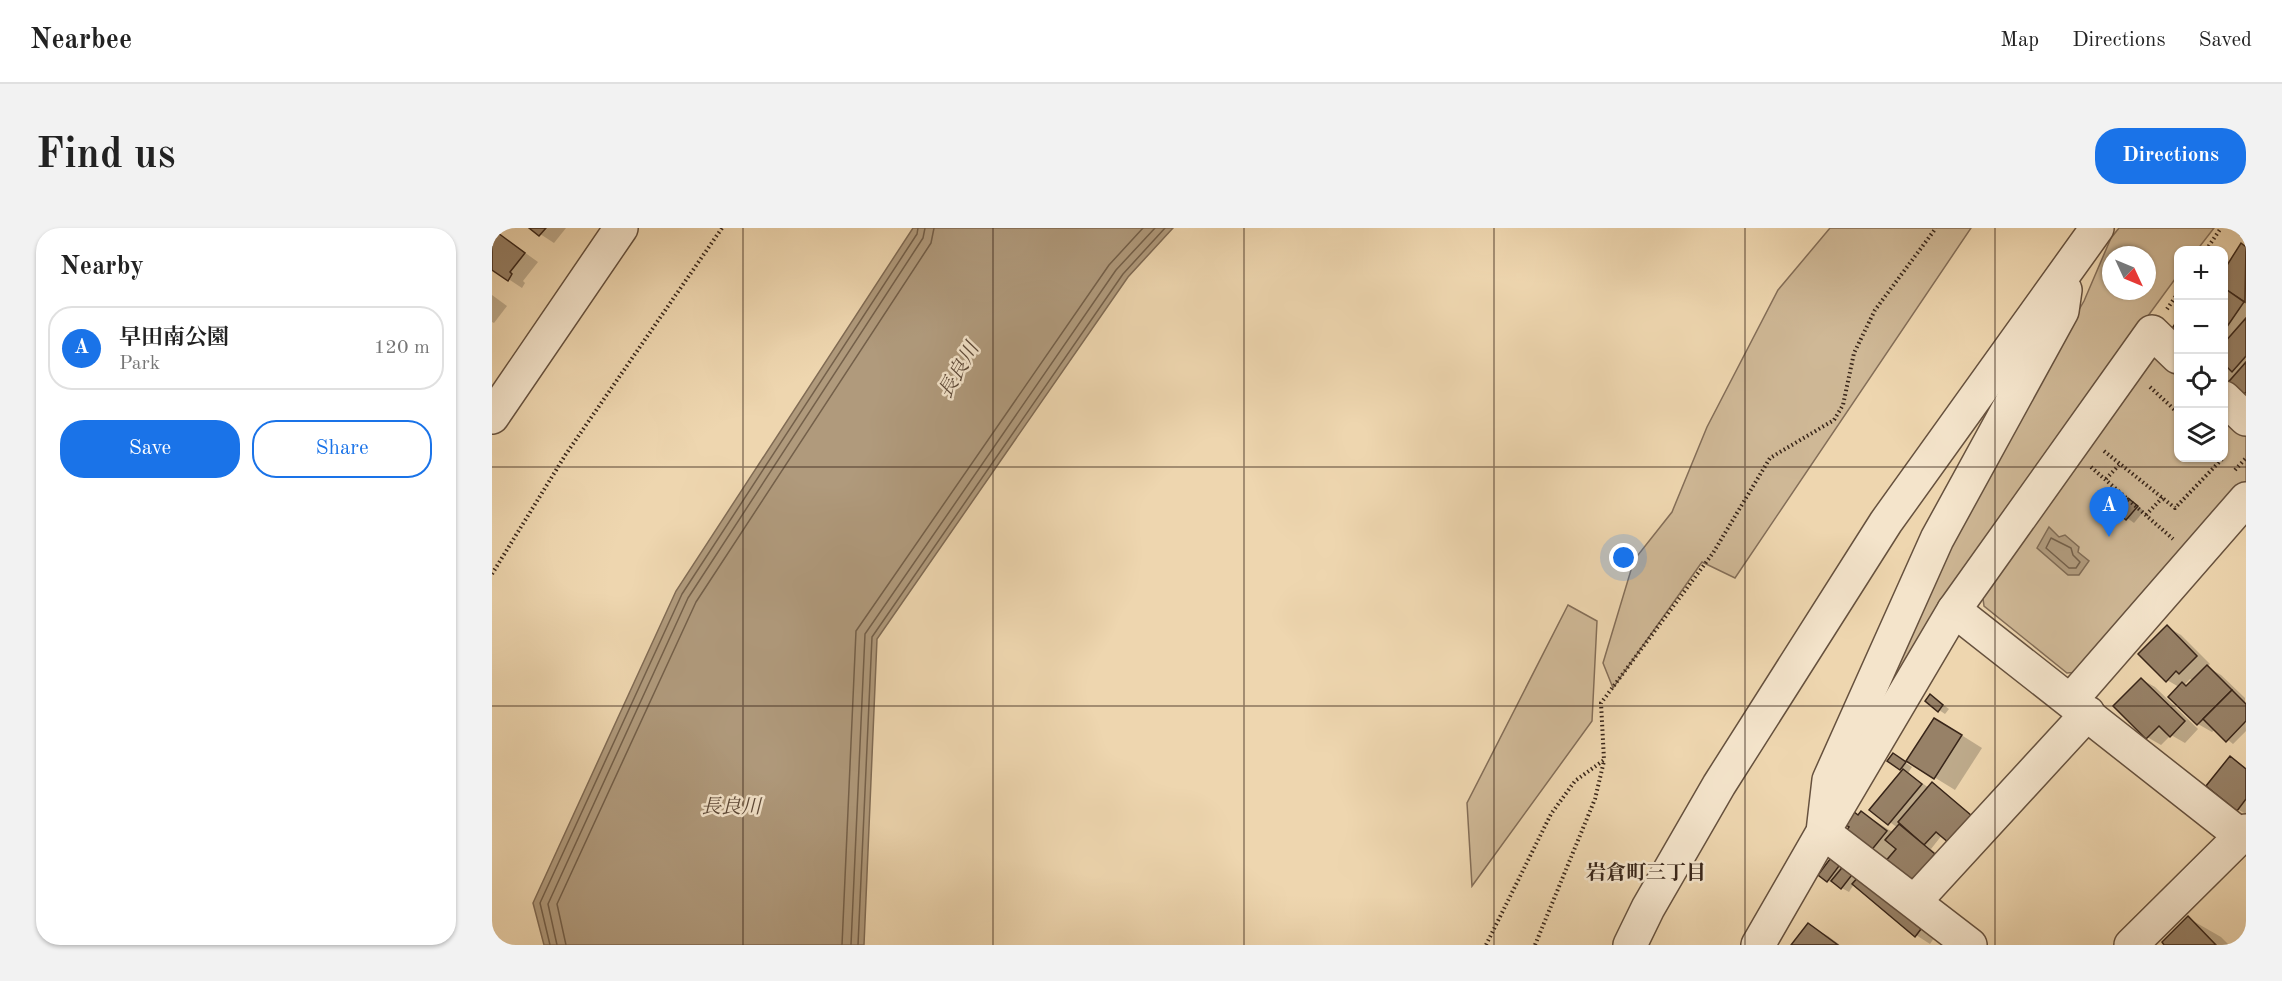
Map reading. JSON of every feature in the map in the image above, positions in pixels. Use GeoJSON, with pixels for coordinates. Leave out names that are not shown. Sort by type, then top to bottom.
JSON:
{"type":"FeatureCollection","features":[{"type":"Feature","properties":{"kind":"street"},"geometry":{"type":"LineString","coordinates":[[492,417],[621,228]]}},
{"type":"Feature","properties":{"kind":"street"},"geometry":{"type":"LineString","coordinates":[[1630,945],[1719,784],[1886,522],[2097,228]]}},
{"type":"Feature","properties":{"kind":"street"},"geometry":{"type":"LineString","coordinates":[[1823,832],[1829,780],[1937,539],[2062,311],[2068,267]]}},
{"type":"Feature","properties":{"kind":"street"},"geometry":{"type":"LineString","coordinates":[[1758,945],[1954,610],[2082,446],[2152,332],[2175,354]]}},
{"type":"Feature","properties":{"kind":"street"},"geometry":{"type":"LineString","coordinates":[[2228,403],[2246,419]]}},
{"type":"Feature","properties":{"kind":"street"},"geometry":{"type":"LineString","coordinates":[[1915,901],[2080,707],[2246,499]]}},
{"type":"Feature","properties":{"kind":"street"},"geometry":{"type":"LineString","coordinates":[[1954,610],[2243,833],[2131,945]]}},
{"type":"Feature","properties":{"kind":"street"},"geometry":{"type":"LineString","coordinates":[[1823,832],[1970,945]]}},
{"type":"Feature","properties":{"kind":"path"},"geometry":{"type":"LineString","coordinates":[[492,574],[566,454],[722,228]]}},
{"type":"Feature","properties":{"kind":"path"},"geometry":{"type":"LineString","coordinates":[[1534,945],[1595,799],[1604,760],[1601,703],[1713,553],[1770,458],[1834,420],[1843,405],[1854,352],[1875,310],[1936,228]]}},
{"type":"Feature","properties":{"kind":"path"},"geometry":{"type":"LineString","coordinates":[[2209,246],[2222,228]]}},
{"type":"Feature","properties":{"kind":"path"},"geometry":{"type":"LineString","coordinates":[[2144,382],[2174,409]]}},
{"type":"Feature","properties":{"kind":"path"},"geometry":{"type":"LineString","coordinates":[[2082,446],[2106,480],[2174,539]]}},
{"type":"Feature","properties":{"kind":"path"},"geometry":{"type":"LineString","coordinates":[[2082,446],[2163,497],[2175,508],[2217,462]]}},
{"type":"Feature","properties":{"kind":"path"},"geometry":{"type":"LineString","coordinates":[[2106,480],[2120,465]]}},
{"type":"Feature","properties":{"kind":"path"},"geometry":{"type":"LineString","coordinates":[[2096,511],[2117,489]]}},
{"type":"Feature","properties":{"kind":"path"},"geometry":{"type":"LineString","coordinates":[[2146,515],[2163,497]]}},
{"type":"Feature","properties":{"kind":"path"},"geometry":{"type":"LineString","coordinates":[[1486,945],[1551,814],[1575,781],[1604,760]]}},
{"type":"Feature","properties":{"kind":"shaded area"},"geometry":{"type":"Polygon","coordinates":[[[1830,228],[1971,228],[1735,578],[1702,562],[1613,688],[1603,663],[1634,560],[1672,512],[1707,427],[1778,290],[1830,228]]]}},
{"type":"Feature","properties":{"kind":"shaded area"},"geometry":{"type":"Polygon","coordinates":[[[2119,228],[2214,228],[2200,246],[2174,246],[2174,280],[1996,523],[1881,700],[1956,523],[2084,301],[2102,259],[2102,300],[2156,300],[2156,246],[2108,246],[2119,228]]]}},
{"type":"Feature","properties":{"kind":"shaded area"},"geometry":{"type":"Polygon","coordinates":[[[2157,357],[2174,372],[2174,462],[2228,462],[2228,421],[2246,437],[2246,483],[2080,672],[2067,673],[1984,606],[1982,591],[2146,358],[2157,357]]]}},
{"type":"Feature","properties":{"kind":"shaded area"},"geometry":{"type":"Polygon","coordinates":[[[1568,605],[1597,621],[1592,721],[1472,886],[1467,803],[1568,605]]]}},
{"type":"Feature","properties":{"kind":"water","name":"長良川"},"geometry":{"type":"Polygon","coordinates":[[[913,228],[1173,228],[1128,277],[877,639],[864,945],[544,945],[533,903],[676,591],[913,228]]]}},
{"type":"Feature","properties":{"kind":"water"},"geometry":{"type":"Polygon","coordinates":[[[2049,527],[2059,537],[2065,535],[2079,547],[2078,552],[2089,561],[2079,575],[2068,575],[2037,548],[2049,527]]]}},
{"type":"Feature","properties":{"kind":"building"},"geometry":{"type":"Polygon","coordinates":[[[492,228],[498,233],[492,242],[492,228]]]}},
{"type":"Feature","properties":{"kind":"building"},"geometry":{"type":"Polygon","coordinates":[[[529,228],[546,228],[539,236],[529,228]]]}},
{"type":"Feature","properties":{"kind":"building"},"geometry":{"type":"Polygon","coordinates":[[[2233,228],[2246,228],[2240,235],[2233,228]]]}},
{"type":"Feature","properties":{"kind":"building"},"geometry":{"type":"Polygon","coordinates":[[[498,233],[525,253],[510,272],[512,274],[508,281],[492,270],[492,242],[498,233]]]}},
{"type":"Feature","properties":{"kind":"building"},"geometry":{"type":"Polygon","coordinates":[[[2241,243],[2246,247],[2245,302],[2228,291],[2228,264],[2241,243]]]}},
{"type":"Feature","properties":{"kind":"building"},"geometry":{"type":"Polygon","coordinates":[[[2228,291],[2244,302],[2228,325],[2228,291]]]}},
{"type":"Feature","properties":{"kind":"building"},"geometry":{"type":"Polygon","coordinates":[[[2246,318],[2246,356],[2232,372],[2228,368],[2228,338],[2246,318]]]}},
{"type":"Feature","properties":{"kind":"building"},"geometry":{"type":"Polygon","coordinates":[[[2246,362],[2246,392],[2239,400],[2228,390],[2228,382],[2246,362]]]}},
{"type":"Feature","properties":{"kind":"building"},"geometry":{"type":"Polygon","coordinates":[[[2128,498],[2138,506],[2126,520],[2117,512],[2128,498]]]}},
{"type":"Feature","properties":{"kind":"building"},"geometry":{"type":"Polygon","coordinates":[[[2167,625],[2197,656],[2179,674],[2176,671],[2166,682],[2138,654],[2167,625]]]}},
{"type":"Feature","properties":{"kind":"building"},"geometry":{"type":"Polygon","coordinates":[[[2207,665],[2232,690],[2197,725],[2168,697],[2182,682],[2186,686],[2207,665]]]}},
{"type":"Feature","properties":{"kind":"building"},"geometry":{"type":"Polygon","coordinates":[[[2141,678],[2185,721],[2170,737],[2159,726],[2146,739],[2113,706],[2141,678]]]}},
{"type":"Feature","properties":{"kind":"building"},"geometry":{"type":"Polygon","coordinates":[[[2232,690],[2246,704],[2246,721],[2226,742],[2203,719],[2232,690]]]}},
{"type":"Feature","properties":{"kind":"building"},"geometry":{"type":"Polygon","coordinates":[[[1930,694],[1943,705],[1938,712],[1925,701],[1930,694]]]}},
{"type":"Feature","properties":{"kind":"building"},"geometry":{"type":"Polygon","coordinates":[[[1934,718],[1962,735],[1934,779],[1906,761],[1934,718]]]}},
{"type":"Feature","properties":{"kind":"building"},"geometry":{"type":"Polygon","coordinates":[[[1893,753],[1906,762],[1900,770],[1887,761],[1893,753]]]}},
{"type":"Feature","properties":{"kind":"building"},"geometry":{"type":"Polygon","coordinates":[[[2230,756],[2246,769],[2246,799],[2237,811],[2206,786],[2230,756]]]}},
{"type":"Feature","properties":{"kind":"building"},"geometry":{"type":"Polygon","coordinates":[[[1903,769],[1922,784],[1888,825],[1869,810],[1903,769]]]}},
{"type":"Feature","properties":{"kind":"building"},"geometry":{"type":"Polygon","coordinates":[[[1932,782],[1972,816],[1949,843],[1936,832],[1924,845],[1898,822],[1932,782]]]}},
{"type":"Feature","properties":{"kind":"building"},"geometry":{"type":"Polygon","coordinates":[[[1853,811],[1858,815],[1861,811],[1887,831],[1870,852],[1845,832],[1849,827],[1843,823],[1853,811]]]}},
{"type":"Feature","properties":{"kind":"building"},"geometry":{"type":"Polygon","coordinates":[[[1899,824],[1935,854],[1910,883],[1884,863],[1896,849],[1885,840],[1899,824]]]}},
{"type":"Feature","properties":{"kind":"building"},"geometry":{"type":"Polygon","coordinates":[[[1833,855],[1842,862],[1827,882],[1818,875],[1833,855]]]}},
{"type":"Feature","properties":{"kind":"building"},"geometry":{"type":"Polygon","coordinates":[[[1845,864],[1855,871],[1841,889],[1831,881],[1845,864]]]}},
{"type":"Feature","properties":{"kind":"building"},"geometry":{"type":"Polygon","coordinates":[[[1859,876],[1921,929],[1915,937],[1852,884],[1859,876]]]}},
{"type":"Feature","properties":{"kind":"building"},"geometry":{"type":"Polygon","coordinates":[[[2188,916],[2216,945],[2164,945],[2162,942],[2188,916]]]}},
{"type":"Feature","properties":{"kind":"building"},"geometry":{"type":"Polygon","coordinates":[[[1808,923],[1838,945],[1791,945],[1808,923]]]}},
{"type":"Feature","properties":{"kind":"place","name":"早田南公園"},"geometry":{"type":"Point","coordinates":[2109,537]}},
{"type":"Feature","properties":{"kind":"district","name":"岩倉町三丁目"},"geometry":{"type":"Point","coordinates":[1646,872]}}]}
